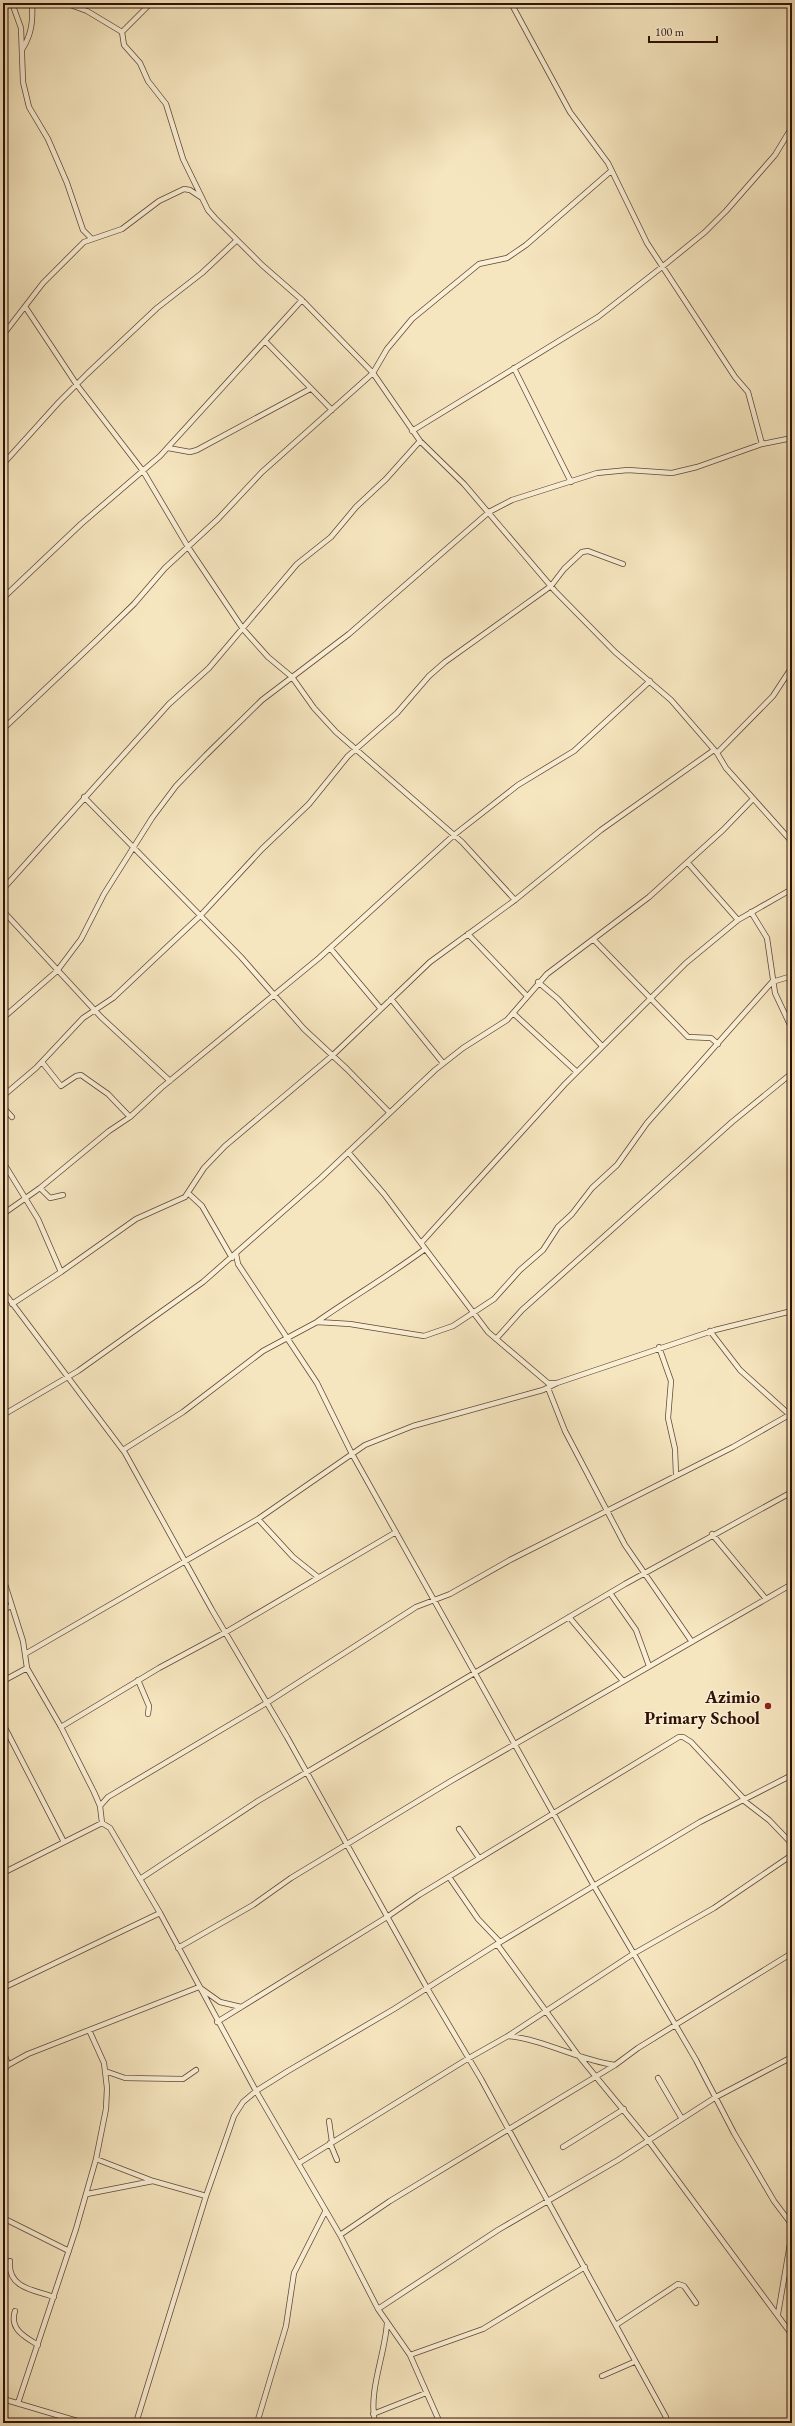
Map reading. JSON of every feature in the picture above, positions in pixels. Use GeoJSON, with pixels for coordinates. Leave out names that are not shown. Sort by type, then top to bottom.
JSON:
{"type":"FeatureCollection","features":[{"type":"Feature","properties":{"kind":"street"},"geometry":{"type":"LineString","coordinates":[[12,3],[21,28],[23,48],[23,82],[28,107],[48,139],[67,183],[83,230],[91,238]]}},
{"type":"Feature","properties":{"kind":"street"},"geometry":{"type":"LineString","coordinates":[[23,48],[30,35],[33,20],[32,3]]}},
{"type":"Feature","properties":{"kind":"street"},"geometry":{"type":"LineString","coordinates":[[65,3],[88,11],[122,32],[124,45],[140,63],[148,81],[166,104],[183,159],[203,199],[215,218],[302,300],[373,373],[420,441],[454,473],[551,586],[615,652],[671,700],[715,751],[719,760],[792,842]]}},
{"type":"Feature","properties":{"kind":"street"},"geometry":{"type":"LineString","coordinates":[[122,32],[151,3]]}},
{"type":"Feature","properties":{"kind":"street"},"geometry":{"type":"LineString","coordinates":[[511,3],[570,112],[604,157],[612,171],[647,244],[735,378],[748,392],[762,444]]}},
{"type":"Feature","properties":{"kind":"street"},"geometry":{"type":"LineString","coordinates":[[412,431],[598,317],[662,267],[705,232],[726,212],[775,155],[792,127]]}},
{"type":"Feature","properties":{"kind":"street"},"geometry":{"type":"LineString","coordinates":[[3,729],[134,604],[165,568],[188,547],[262,472],[373,373],[398,334],[441,294],[479,264],[507,258],[515,253],[612,171]]}},
{"type":"Feature","properties":{"kind":"street"},"geometry":{"type":"LineString","coordinates":[[3,335],[58,266],[73,251],[91,238],[122,229],[159,201],[184,189],[190,190],[203,199]]}},
{"type":"Feature","properties":{"kind":"street"},"geometry":{"type":"LineString","coordinates":[[3,464],[59,402],[157,308],[202,273],[237,240]]}},
{"type":"Feature","properties":{"kind":"street"},"geometry":{"type":"LineString","coordinates":[[3,598],[81,524],[168,448],[266,342],[302,300]]}},
{"type":"Feature","properties":{"kind":"street"},"geometry":{"type":"LineString","coordinates":[[26,308],[77,385],[143,471],[188,547],[243,629],[268,656],[292,677],[317,711],[354,750],[454,835],[515,900]]}},
{"type":"Feature","properties":{"kind":"street"},"geometry":{"type":"LineString","coordinates":[[266,342],[332,410]]}},
{"type":"Feature","properties":{"kind":"street"},"geometry":{"type":"LineString","coordinates":[[514,368],[571,482]]}},
{"type":"Feature","properties":{"kind":"street"},"geometry":{"type":"LineString","coordinates":[[168,448],[190,452],[197,450],[310,389]]}},
{"type":"Feature","properties":{"kind":"street"},"geometry":{"type":"LineString","coordinates":[[3,1018],[57,971],[81,938],[104,894],[176,786],[262,700],[349,634],[489,512],[512,500],[597,473],[618,470],[672,473],[697,467],[762,444],[792,438]]}},
{"type":"Feature","properties":{"kind":"street"},"geometry":{"type":"LineString","coordinates":[[3,889],[60,828],[84,797],[169,704],[209,668],[297,564],[331,537],[356,506],[386,479],[420,441]]}},
{"type":"Feature","properties":{"kind":"street"},"geometry":{"type":"LineString","coordinates":[[3,1096],[42,1062],[68,1033],[94,1010],[113,998],[201,915],[262,849],[309,804],[334,771],[354,750],[397,713],[429,676],[445,662],[551,586],[564,569],[586,551],[623,564]]}},
{"type":"Feature","properties":{"kind":"street"},"geometry":{"type":"LineString","coordinates":[[12,1304],[61,1272],[136,1219],[177,1201],[188,1193],[204,1168],[225,1146],[333,1055],[430,962],[515,900],[601,830],[703,755],[715,751],[773,696],[792,667]]}},
{"type":"Feature","properties":{"kind":"street"},"geometry":{"type":"LineString","coordinates":[[787,676],[792,680]]}},
{"type":"Feature","properties":{"kind":"street"},"geometry":{"type":"LineString","coordinates":[[3,1214],[40,1188],[98,1139],[130,1117],[170,1081],[330,948],[454,835],[518,785],[574,750],[650,681]]}},
{"type":"Feature","properties":{"kind":"street"},"geometry":{"type":"LineString","coordinates":[[84,797],[201,915],[241,957],[274,996],[389,1112]]}},
{"type":"Feature","properties":{"kind":"street"},"geometry":{"type":"LineString","coordinates":[[3,1415],[68,1377],[158,1316],[232,1258],[443,1063],[463,1048],[500,1025],[514,1013],[538,982],[565,959],[594,940],[649,898],[688,863],[753,799]]}},
{"type":"Feature","properties":{"kind":"street"},"geometry":{"type":"LineString","coordinates":[[688,863],[738,920]]}},
{"type":"Feature","properties":{"kind":"street"},"geometry":{"type":"LineString","coordinates":[[422,1243],[577,1072],[705,946],[738,920],[792,889]]}},
{"type":"Feature","properties":{"kind":"street"},"geometry":{"type":"LineString","coordinates":[[3,912],[94,1010],[151,1065],[170,1081]]}},
{"type":"Feature","properties":{"kind":"street"},"geometry":{"type":"LineString","coordinates":[[751,912],[767,938],[772,982],[792,1029]]}},
{"type":"Feature","properties":{"kind":"street"},"geometry":{"type":"LineString","coordinates":[[468,934],[527,996]]}},
{"type":"Feature","properties":{"kind":"street"},"geometry":{"type":"LineString","coordinates":[[594,940],[688,1037],[711,1038],[718,1044]]}},
{"type":"Feature","properties":{"kind":"street"},"geometry":{"type":"LineString","coordinates":[[330,948],[381,1009]]}},
{"type":"Feature","properties":{"kind":"street"},"geometry":{"type":"LineString","coordinates":[[317,1322],[350,1324],[422,1336],[453,1326],[494,1299],[520,1270],[543,1250],[558,1227],[572,1214],[592,1188],[617,1165],[647,1123],[772,982],[792,976]]}},
{"type":"Feature","properties":{"kind":"street"},"geometry":{"type":"LineString","coordinates":[[538,982],[558,999],[602,1046]]}},
{"type":"Feature","properties":{"kind":"street"},"geometry":{"type":"LineString","coordinates":[[391,999],[443,1063]]}},
{"type":"Feature","properties":{"kind":"street"},"geometry":{"type":"LineString","coordinates":[[514,1013],[577,1072]]}},
{"type":"Feature","properties":{"kind":"street"},"geometry":{"type":"LineString","coordinates":[[42,1062],[61,1086],[77,1075],[81,1075],[108,1094],[130,1117]]}},
{"type":"Feature","properties":{"kind":"street"},"geometry":{"type":"LineString","coordinates":[[496,1339],[522,1310],[732,1122],[792,1073]]}},
{"type":"Feature","properties":{"kind":"street"},"geometry":{"type":"LineString","coordinates":[[3,1107],[12,1117]]}},
{"type":"Feature","properties":{"kind":"street"},"geometry":{"type":"LineString","coordinates":[[348,1152],[422,1243],[473,1314],[496,1339],[544,1382],[557,1383]]}},
{"type":"Feature","properties":{"kind":"street"},"geometry":{"type":"LineString","coordinates":[[3,1162],[44,1231],[61,1272]]}},
{"type":"Feature","properties":{"kind":"street"},"geometry":{"type":"LineString","coordinates":[[40,1188],[50,1198],[63,1195]]}},
{"type":"Feature","properties":{"kind":"street"},"geometry":{"type":"LineString","coordinates":[[188,1193],[202,1206],[232,1258]]}},
{"type":"Feature","properties":{"kind":"street"},"geometry":{"type":"LineString","coordinates":[[123,1450],[183,1412],[263,1351],[317,1322],[381,1278],[392,1274],[425,1249]]}},
{"type":"Feature","properties":{"kind":"street"},"geometry":{"type":"LineString","coordinates":[[236,1254],[238,1264],[286,1339],[317,1383],[351,1452],[432,1599],[476,1673],[594,1886],[676,2025],[716,2097],[729,2124],[774,2201],[792,2226]]}},
{"type":"Feature","properties":{"kind":"street"},"geometry":{"type":"LineString","coordinates":[[226,1262],[238,1264]]}},
{"type":"Feature","properties":{"kind":"street"},"geometry":{"type":"LineString","coordinates":[[3,1291],[123,1450],[187,1560],[226,1632],[268,1702],[427,1988],[509,2128],[616,2325],[634,2362],[666,2417],[664,2423]]}},
{"type":"Feature","properties":{"kind":"street"},"geometry":{"type":"LineString","coordinates":[[25,1654],[258,1519],[351,1452],[413,1426],[548,1388],[557,1383],[659,1347],[710,1331],[792,1311]]}},
{"type":"Feature","properties":{"kind":"street"},"geometry":{"type":"LineString","coordinates":[[100,1806],[108,1797],[268,1702],[402,1616],[432,1599],[450,1594],[510,1560],[790,1416],[740,1370],[710,1331]]}},
{"type":"Feature","properties":{"kind":"street"},"geometry":{"type":"LineString","coordinates":[[659,1347],[671,1381],[668,1418],[675,1448],[676,1475]]}},
{"type":"Feature","properties":{"kind":"street"},"geometry":{"type":"LineString","coordinates":[[548,1388],[565,1431],[608,1509],[625,1545],[692,1642]]}},
{"type":"Feature","properties":{"kind":"street"},"geometry":{"type":"LineString","coordinates":[[140,1879],[258,1801],[308,1773],[644,1573],[712,1534],[792,1492]]}},
{"type":"Feature","properties":{"kind":"street"},"geometry":{"type":"LineString","coordinates":[[258,1519],[293,1557],[318,1577]]}},
{"type":"Feature","properties":{"kind":"street"},"geometry":{"type":"LineString","coordinates":[[61,1727],[138,1680],[226,1632],[396,1532]]}},
{"type":"Feature","properties":{"kind":"street"},"geometry":{"type":"LineString","coordinates":[[712,1534],[766,1599]]}},
{"type":"Feature","properties":{"kind":"street"},"geometry":{"type":"LineString","coordinates":[[3,1578],[25,1654],[27,1668],[61,1727],[100,1806],[102,1823]]}},
{"type":"Feature","properties":{"kind":"street"},"geometry":{"type":"LineString","coordinates":[[178,1948],[253,1905],[291,1878],[347,1846],[451,1781],[792,1584]]}},
{"type":"Feature","properties":{"kind":"street"},"geometry":{"type":"LineString","coordinates":[[610,1593],[636,1630],[649,1666]]}},
{"type":"Feature","properties":{"kind":"street"},"geometry":{"type":"LineString","coordinates":[[3,1610],[11,1606]]}},
{"type":"Feature","properties":{"kind":"street"},"geometry":{"type":"LineString","coordinates":[[569,1617],[623,1681]]}},
{"type":"Feature","properties":{"kind":"street"},"geometry":{"type":"LineString","coordinates":[[3,1681],[27,1668]]}},
{"type":"Feature","properties":{"kind":"street"},"geometry":{"type":"LineString","coordinates":[[138,1680],[149,1704],[148,1714]]}},
{"type":"Feature","properties":{"kind":"street"},"geometry":{"type":"LineString","coordinates":[[3,1724],[64,1842]]}},
{"type":"Feature","properties":{"kind":"street"},"geometry":{"type":"LineString","coordinates":[[217,2022],[388,1917],[479,1858],[682,1736],[693,1744],[744,1800],[768,1820],[792,1844]]}},
{"type":"Feature","properties":{"kind":"street"},"geometry":{"type":"LineString","coordinates":[[136,2423],[206,2196],[238,2108],[256,2091],[706,1818],[792,1775]]}},
{"type":"Feature","properties":{"kind":"street"},"geometry":{"type":"LineString","coordinates":[[3,1873],[102,1823]]}},
{"type":"Feature","properties":{"kind":"street"},"geometry":{"type":"LineString","coordinates":[[102,1823],[107,1825],[113,1832],[160,1913],[217,2022],[256,2091],[300,2163],[325,2212],[340,2235],[378,2309],[410,2355],[440,2423]]}},
{"type":"Feature","properties":{"kind":"street"},"geometry":{"type":"LineString","coordinates":[[459,1829],[479,1858]]}},
{"type":"Feature","properties":{"kind":"street"},"geometry":{"type":"LineString","coordinates":[[300,2163],[469,2058],[508,2036],[546,2009],[633,1954],[714,1908],[792,1855]]}},
{"type":"Feature","properties":{"kind":"street"},"geometry":{"type":"LineString","coordinates":[[449,1877],[478,1919],[499,1943],[578,2055],[648,2140],[778,2314],[792,2335]]}},
{"type":"Feature","properties":{"kind":"street"},"geometry":{"type":"LineString","coordinates":[[3,1988],[160,1913]]}},
{"type":"Feature","properties":{"kind":"street"},"geometry":{"type":"LineString","coordinates":[[340,2235],[509,2128],[615,2064],[792,1953]]}},
{"type":"Feature","properties":{"kind":"street"},"geometry":{"type":"LineString","coordinates":[[199,1987],[220,2002],[241,2007]]}},
{"type":"Feature","properties":{"kind":"street"},"geometry":{"type":"LineString","coordinates":[[3,2071],[8,2065],[28,2054],[199,1987]]}},
{"type":"Feature","properties":{"kind":"street"},"geometry":{"type":"LineString","coordinates":[[18,2403],[87,2194],[96,2160],[106,2109],[104,2063],[89,2030]]}},
{"type":"Feature","properties":{"kind":"street"},"geometry":{"type":"LineString","coordinates":[[508,2036],[533,2039],[599,2063],[615,2064]]}},
{"type":"Feature","properties":{"kind":"street"},"geometry":{"type":"LineString","coordinates":[[3,2050],[8,2065]]}},
{"type":"Feature","properties":{"kind":"street"},"geometry":{"type":"LineString","coordinates":[[378,2309],[498,2230],[648,2140],[716,2097],[792,2057]]}},
{"type":"Feature","properties":{"kind":"street"},"geometry":{"type":"LineString","coordinates":[[105,2071],[125,2078],[183,2079],[196,2070]]}},
{"type":"Feature","properties":{"kind":"street"},"geometry":{"type":"LineString","coordinates":[[658,2078],[682,2119]]}},
{"type":"Feature","properties":{"kind":"street"},"geometry":{"type":"LineString","coordinates":[[563,2147],[624,2109]]}},
{"type":"Feature","properties":{"kind":"street"},"geometry":{"type":"LineString","coordinates":[[329,2121],[331,2143],[337,2160]]}},
{"type":"Feature","properties":{"kind":"street"},"geometry":{"type":"LineString","coordinates":[[96,2160],[153,2181],[206,2196]]}},
{"type":"Feature","properties":{"kind":"street"},"geometry":{"type":"LineString","coordinates":[[87,2194],[153,2181]]}},
{"type":"Feature","properties":{"kind":"street"},"geometry":{"type":"LineString","coordinates":[[257,2423],[286,2326],[294,2273],[325,2212]]}},
{"type":"Feature","properties":{"kind":"street"},"geometry":{"type":"LineString","coordinates":[[3,2218],[69,2251]]}},
{"type":"Feature","properties":{"kind":"street"},"geometry":{"type":"LineString","coordinates":[[778,2314],[792,2232]]}},
{"type":"Feature","properties":{"kind":"street"},"geometry":{"type":"LineString","coordinates":[[10,2261],[10,2275],[15,2282],[54,2297]]}},
{"type":"Feature","properties":{"kind":"street"},"geometry":{"type":"LineString","coordinates":[[410,2355],[483,2329],[585,2267]]}},
{"type":"Feature","properties":{"kind":"street"},"geometry":{"type":"LineString","coordinates":[[616,2325],[678,2284],[684,2286],[696,2303]]}},
{"type":"Feature","properties":{"kind":"street"},"geometry":{"type":"LineString","coordinates":[[15,2311],[13,2322],[15,2327],[38,2344]]}},
{"type":"Feature","properties":{"kind":"street"},"geometry":{"type":"LineString","coordinates":[[375,2423],[373,2414],[387,2323]]}},
{"type":"Feature","properties":{"kind":"street"},"geometry":{"type":"LineString","coordinates":[[602,2376],[634,2362]]}},
{"type":"Feature","properties":{"kind":"street"},"geometry":{"type":"LineString","coordinates":[[373,2414],[426,2393]]}},
{"type":"Feature","properties":{"kind":"street"},"geometry":{"type":"LineString","coordinates":[[3,2399],[84,2423]]}},
{"type":"Feature","properties":{"kind":"place","name":"Azimio Primary School"},"geometry":{"type":"Point","coordinates":[768,1706]}}]}
